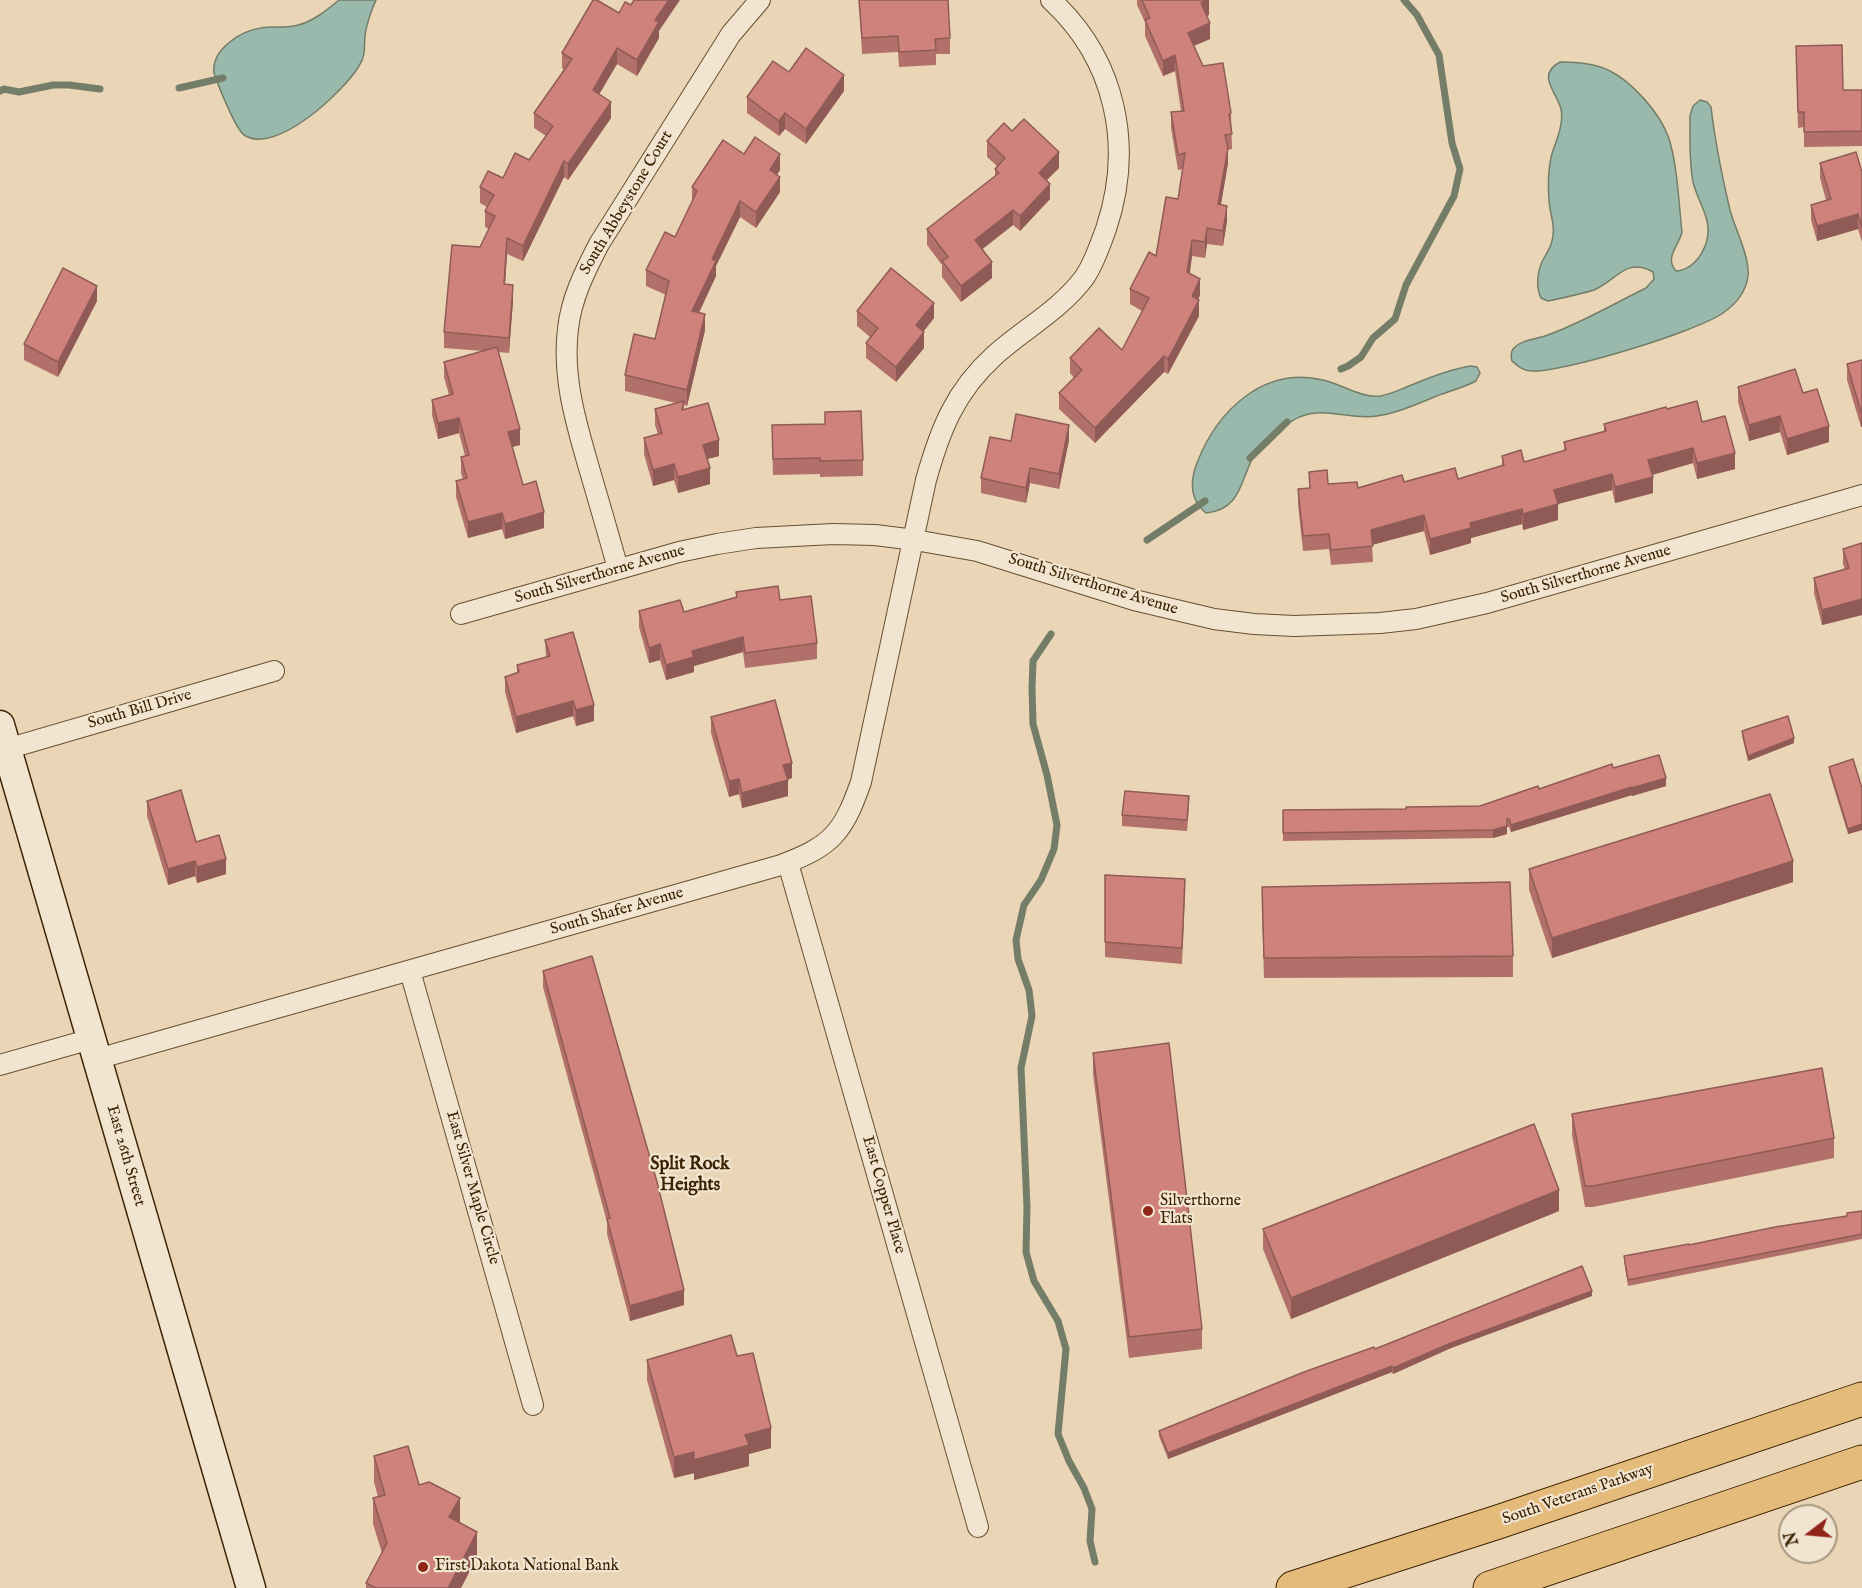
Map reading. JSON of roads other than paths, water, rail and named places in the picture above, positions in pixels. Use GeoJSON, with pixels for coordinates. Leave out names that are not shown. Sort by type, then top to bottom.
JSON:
{"type":"FeatureCollection","features":[{"type":"Feature","properties":{"kind":"highway","name":"South Veterans Parkway"},"geometry":{"type":"LineString","coordinates":[[1293,1588],[1498,1522],[1862,1399]]}},
{"type":"Feature","properties":{"kind":"highway"},"geometry":{"type":"LineString","coordinates":[[1490,1588],[1862,1462]]}},
{"type":"Feature","properties":{"kind":"main road","name":"East 26th Street"},"geometry":{"type":"LineString","coordinates":[[2,742],[94,1049],[250,1588]]}},
{"type":"Feature","properties":{"kind":"street","name":"South Abbeystone Court"},"geometry":{"type":"LineString","coordinates":[[618,569],[575,419],[569,388],[566,358],[568,328],[574,300],[599,244],[731,34],[760,0]]}},
{"type":"Feature","properties":{"kind":"street"},"geometry":{"type":"LineString","coordinates":[[915,540],[926,480],[937,441],[962,392],[995,355],[1056,308],[1072,292],[1094,260],[1109,217],[1119,163],[1119,136],[1114,107],[1091,50],[1051,0]]}},
{"type":"Feature","properties":{"kind":"street","name":"South Silverthorne Avenue"},"geometry":{"type":"LineString","coordinates":[[461,614],[679,552],[756,538],[833,534],[875,535],[977,551],[1134,600],[1214,619],[1271,625],[1340,626],[1416,619],[1487,603],[1862,495]]}},
{"type":"Feature","properties":{"kind":"street","name":"South Shafer Avenue"},"geometry":{"type":"LineString","coordinates":[[0,1065],[94,1049],[410,971],[788,863],[818,850],[843,824],[861,782],[915,540]]}},
{"type":"Feature","properties":{"kind":"street","name":"South Bill Drive"},"geometry":{"type":"LineString","coordinates":[[2,742],[274,671]]}},
{"type":"Feature","properties":{"kind":"street","name":"East Copper Place"},"geometry":{"type":"LineString","coordinates":[[788,863],[978,1527]]}},
{"type":"Feature","properties":{"kind":"street","name":"East Silver Maple Circle"},"geometry":{"type":"LineString","coordinates":[[410,971],[533,1405]]}},
{"type":"Feature","properties":{"kind":"waterway"},"geometry":{"type":"LineString","coordinates":[[1341,369],[1361,357],[1373,338],[1395,319],[1406,285],[1454,196],[1460,169],[1452,143],[1439,55],[1417,15],[1404,0]]}},
{"type":"Feature","properties":{"kind":"waterway"},"geometry":{"type":"LineString","coordinates":[[179,88],[223,78]]}},
{"type":"Feature","properties":{"kind":"waterway"},"geometry":{"type":"LineString","coordinates":[[0,91],[4,89],[19,92],[53,85],[100,89]]}},
{"type":"Feature","properties":{"kind":"waterway"},"geometry":{"type":"LineString","coordinates":[[1250,458],[1287,422]]}},
{"type":"Feature","properties":{"kind":"waterway"},"geometry":{"type":"LineString","coordinates":[[1147,540],[1205,501]]}},
{"type":"Feature","properties":{"kind":"waterway"},"geometry":{"type":"LineString","coordinates":[[1051,634],[1033,661],[1033,724],[1047,775],[1057,825],[1054,849],[1041,880],[1024,905],[1016,940],[1018,959],[1029,990],[1032,1016],[1021,1068],[1027,1207],[1026,1252],[1034,1281],[1058,1321],[1066,1349],[1058,1434],[1092,1509],[1090,1541],[1095,1562]]}},
{"type":"Feature","properties":{"kind":"place","name":"Silverthorne Flats"},"geometry":{"type":"Point","coordinates":[1148,1211]}},
{"type":"Feature","properties":{"kind":"place","name":"First Dakota National Bank"},"geometry":{"type":"Point","coordinates":[423,1567]}},
{"type":"Feature","properties":{"kind":"district","name":"Split Rock Heights"},"geometry":{"type":"Point","coordinates":[690,1175]}}]}
